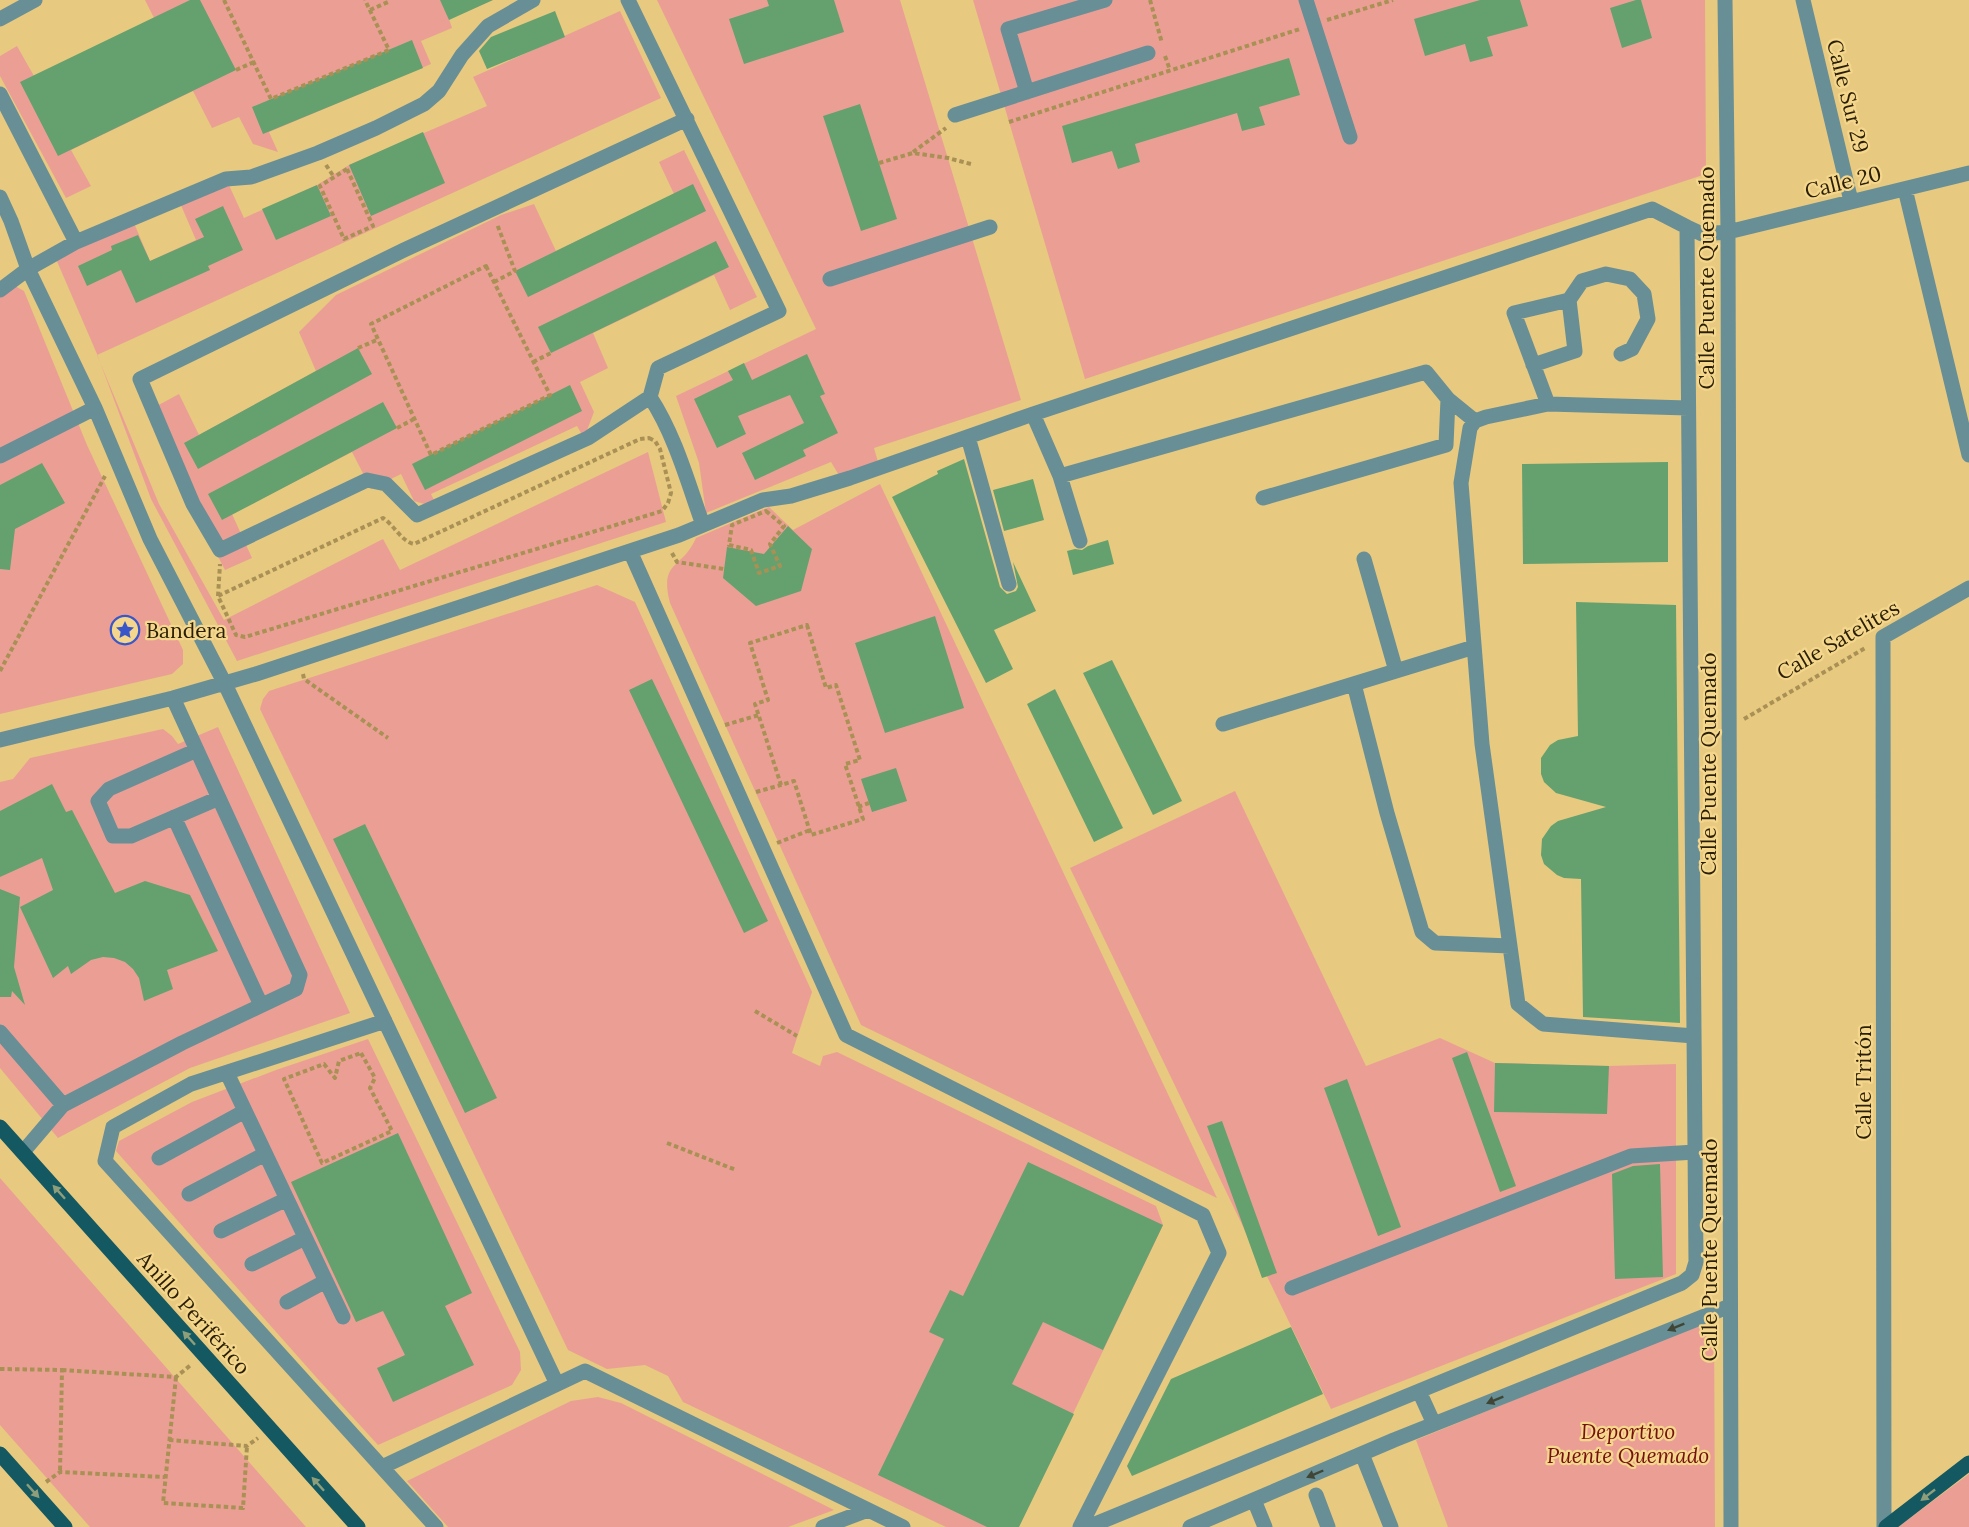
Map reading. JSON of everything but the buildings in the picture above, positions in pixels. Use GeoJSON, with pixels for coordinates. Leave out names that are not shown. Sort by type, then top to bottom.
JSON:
{"type":"FeatureCollection","features":[{"type":"Feature","properties":{"kind":"main road","name":"Anillo Periférico"},"geometry":{"type":"LineString","coordinates":[[0,1126],[358,1527]]}},
{"type":"Feature","properties":{"kind":"main road"},"geometry":{"type":"LineString","coordinates":[[0,1454],[65,1527]]}},
{"type":"Feature","properties":{"kind":"main road"},"geometry":{"type":"LineString","coordinates":[[1885,1527],[1969,1463]]}},
{"type":"Feature","properties":{"kind":"street"},"geometry":{"type":"LineString","coordinates":[[0,19],[35,0]]}},
{"type":"Feature","properties":{"kind":"street"},"geometry":{"type":"LineString","coordinates":[[0,290],[28,268],[76,242],[226,179],[250,177],[318,153],[424,104],[439,91],[462,55],[488,26],[533,0]]}},
{"type":"Feature","properties":{"kind":"street"},"geometry":{"type":"LineString","coordinates":[[628,0],[687,119],[779,311],[658,368],[650,397],[588,438],[417,515],[386,484],[367,480],[220,550],[193,504],[140,379],[491,210],[687,119]]}},
{"type":"Feature","properties":{"kind":"street"},"geometry":{"type":"LineString","coordinates":[[1027,92],[1008,29],[1105,0]]}},
{"type":"Feature","properties":{"kind":"street"},"geometry":{"type":"LineString","coordinates":[[1306,0],[1350,136]]}},
{"type":"Feature","properties":{"kind":"street","name":"Calle Puente Quemado"},"geometry":{"type":"LineString","coordinates":[[1725,0],[1728,232],[1731,1527]]}},
{"type":"Feature","properties":{"kind":"street","name":"Calle Sur 29"},"geometry":{"type":"LineString","coordinates":[[1803,0],[1851,201]]}},
{"type":"Feature","properties":{"kind":"street"},"geometry":{"type":"LineString","coordinates":[[952,120],[1027,92],[1148,53]]}},
{"type":"Feature","properties":{"kind":"street"},"geometry":{"type":"LineString","coordinates":[[0,94],[76,242]]}},
{"type":"Feature","properties":{"kind":"street","name":"Calle 20"},"geometry":{"type":"LineString","coordinates":[[0,739],[173,698],[298,661],[664,540],[764,500],[791,496],[850,478],[1033,414],[1652,209],[1702,234],[1728,232],[1969,173]]}},
{"type":"Feature","properties":{"kind":"street"},"geometry":{"type":"LineString","coordinates":[[1905,189],[1969,455]]}},
{"type":"Feature","properties":{"kind":"street"},"geometry":{"type":"LineString","coordinates":[[0,197],[28,268],[95,408],[150,539],[225,684],[557,1384]]}},
{"type":"Feature","properties":{"kind":"street"},"geometry":{"type":"LineString","coordinates":[[830,279],[990,227]]}},
{"type":"Feature","properties":{"kind":"street"},"geometry":{"type":"LineString","coordinates":[[1088,1527],[1682,1283],[1692,1275],[1696,1262],[1687,227]]}},
{"type":"Feature","properties":{"kind":"street"},"geometry":{"type":"LineString","coordinates":[[1533,365],[1575,351],[1569,300],[1582,281],[1606,274],[1630,279],[1644,294],[1648,319],[1632,349],[1621,354]]}},
{"type":"Feature","properties":{"kind":"street"},"geometry":{"type":"LineString","coordinates":[[1548,404],[1514,313],[1569,300]]}},
{"type":"Feature","properties":{"kind":"street"},"geometry":{"type":"LineString","coordinates":[[1060,476],[1426,372],[1448,399],[1474,422]]}},
{"type":"Feature","properties":{"kind":"street"},"geometry":{"type":"LineString","coordinates":[[650,397],[673,443],[704,525]]}},
{"type":"Feature","properties":{"kind":"street"},"geometry":{"type":"LineString","coordinates":[[1263,498],[1446,445],[1448,399]]}},
{"type":"Feature","properties":{"kind":"street"},"geometry":{"type":"LineString","coordinates":[[1688,408],[1548,404],[1486,417],[1474,422],[1470,428],[1461,483],[1482,744],[1518,1004],[1543,1024],[1694,1036]]}},
{"type":"Feature","properties":{"kind":"street"},"geometry":{"type":"LineString","coordinates":[[0,456],[95,408]]}},
{"type":"Feature","properties":{"kind":"street"},"geometry":{"type":"LineString","coordinates":[[1033,414],[1060,476],[1080,542]]}},
{"type":"Feature","properties":{"kind":"street"},"geometry":{"type":"LineString","coordinates":[[968,436],[1009,584]]}},
{"type":"Feature","properties":{"kind":"street"},"geometry":{"type":"LineString","coordinates":[[630,551],[846,1035],[1203,1215],[1219,1253],[1080,1527]]}},
{"type":"Feature","properties":{"kind":"street"},"geometry":{"type":"LineString","coordinates":[[1364,558],[1396,671]]}},
{"type":"Feature","properties":{"kind":"street","name":"Calle Satelites"},"geometry":{"type":"LineString","coordinates":[[1883,637],[1969,588]]}},
{"type":"Feature","properties":{"kind":"street","name":"Calle Tritón"},"geometry":{"type":"LineString","coordinates":[[1883,637],[1885,1527]]}},
{"type":"Feature","properties":{"kind":"street"},"geometry":{"type":"LineString","coordinates":[[1224,724],[1474,647]]}},
{"type":"Feature","properties":{"kind":"street"},"geometry":{"type":"LineString","coordinates":[[1354,684],[1386,813],[1422,932],[1435,943],[1510,946]]}},
{"type":"Feature","properties":{"kind":"street"},"geometry":{"type":"LineString","coordinates":[[23,1152],[63,1105],[182,1043],[296,989],[300,975],[173,698]]}},
{"type":"Feature","properties":{"kind":"street"},"geometry":{"type":"LineString","coordinates":[[197,750],[109,789],[98,801],[113,836],[131,836],[219,798]]}},
{"type":"Feature","properties":{"kind":"street"},"geometry":{"type":"LineString","coordinates":[[174,817],[261,1005]]}},
{"type":"Feature","properties":{"kind":"street"},"geometry":{"type":"LineString","coordinates":[[385,1021],[191,1084],[113,1127],[105,1161],[436,1527]]}},
{"type":"Feature","properties":{"kind":"street"},"geometry":{"type":"LineString","coordinates":[[0,1032],[63,1105]]}},
{"type":"Feature","properties":{"kind":"street"},"geometry":{"type":"LineString","coordinates":[[226,1073],[343,1317]]}},
{"type":"Feature","properties":{"kind":"street"},"geometry":{"type":"LineString","coordinates":[[159,1158],[245,1111]]}},
{"type":"Feature","properties":{"kind":"street"},"geometry":{"type":"LineString","coordinates":[[1292,1288],[1630,1156],[1695,1152]]}},
{"type":"Feature","properties":{"kind":"street"},"geometry":{"type":"LineString","coordinates":[[189,1194],[265,1154]]}},
{"type":"Feature","properties":{"kind":"street"},"geometry":{"type":"LineString","coordinates":[[221,1231],[287,1199]]}},
{"type":"Feature","properties":{"kind":"street"},"geometry":{"type":"LineString","coordinates":[[252,1264],[305,1238]]}},
{"type":"Feature","properties":{"kind":"street"},"geometry":{"type":"LineString","coordinates":[[287,1302],[326,1281]]}},
{"type":"Feature","properties":{"kind":"street"},"geometry":{"type":"LineString","coordinates":[[1196,1526],[1434,1424],[1730,1306]]}},
{"type":"Feature","properties":{"kind":"street"},"geometry":{"type":"LineString","coordinates":[[382,1467],[585,1371],[903,1527]]}},
{"type":"Feature","properties":{"kind":"street"},"geometry":{"type":"LineString","coordinates":[[1419,1391],[1434,1424]]}},
{"type":"Feature","properties":{"kind":"street"},"geometry":{"type":"LineString","coordinates":[[1362,1454],[1391,1527]]}},
{"type":"Feature","properties":{"kind":"street"},"geometry":{"type":"LineString","coordinates":[[1316,1495],[1329,1527]]}},
{"type":"Feature","properties":{"kind":"street"},"geometry":{"type":"LineString","coordinates":[[1254,1500],[1265,1527]]}},
{"type":"Feature","properties":{"kind":"street"},"geometry":{"type":"LineString","coordinates":[[823,1527],[868,1510]]}},
{"type":"Feature","properties":{"kind":"path"},"geometry":{"type":"LineString","coordinates":[[224,0],[271,99],[389,50],[365,0]]}},
{"type":"Feature","properties":{"kind":"path"},"geometry":{"type":"LineString","coordinates":[[1150,0],[1170,70]]}},
{"type":"Feature","properties":{"kind":"path"},"geometry":{"type":"LineString","coordinates":[[1009,122],[1393,0]]}},
{"type":"Feature","properties":{"kind":"path"},"geometry":{"type":"LineString","coordinates":[[370,10],[388,2]]}},
{"type":"Feature","properties":{"kind":"path"},"geometry":{"type":"LineString","coordinates":[[236,70],[254,62]]}},
{"type":"Feature","properties":{"kind":"path"},"geometry":{"type":"LineString","coordinates":[[879,163],[913,153],[952,120]]}},
{"type":"Feature","properties":{"kind":"path"},"geometry":{"type":"LineString","coordinates":[[913,153],[970,164]]}},
{"type":"Feature","properties":{"kind":"path"},"geometry":{"type":"LineString","coordinates":[[347,169],[373,226],[359,233],[344,239],[320,186],[347,169]]}},
{"type":"Feature","properties":{"kind":"path"},"geometry":{"type":"LineString","coordinates":[[491,210],[515,271],[494,282]]}},
{"type":"Feature","properties":{"kind":"path"},"geometry":{"type":"LineString","coordinates":[[486,266],[494,282],[549,395],[431,455],[371,324],[486,266]]}},
{"type":"Feature","properties":{"kind":"path"},"geometry":{"type":"LineString","coordinates":[[358,348],[377,340]]}},
{"type":"Feature","properties":{"kind":"path"},"geometry":{"type":"LineString","coordinates":[[533,362],[550,353]]}},
{"type":"Feature","properties":{"kind":"path"},"geometry":{"type":"LineString","coordinates":[[397,428],[414,419]]}},
{"type":"Feature","properties":{"kind":"path"},"geometry":{"type":"LineString","coordinates":[[218,596],[383,518],[391,523],[408,543],[414,544],[640,439],[649,438],[655,441],[660,449],[671,493],[662,511],[245,637],[236,635],[218,596],[220,550]]}},
{"type":"Feature","properties":{"kind":"path"},"geometry":{"type":"LineString","coordinates":[[0,671],[115,457]]}},
{"type":"Feature","properties":{"kind":"path"},"geometry":{"type":"LineString","coordinates":[[766,511],[784,526],[770,543],[780,566],[759,573],[751,550],[729,545],[732,525],[766,511]]}},
{"type":"Feature","properties":{"kind":"path"},"geometry":{"type":"LineString","coordinates":[[664,540],[677,562],[724,569]]}},
{"type":"Feature","properties":{"kind":"path"},"geometry":{"type":"LineString","coordinates":[[740,798],[794,781],[811,835],[863,819],[845,764],[860,760],[836,685],[826,688],[807,625],[750,643],[768,700],[755,704],[781,785]]}},
{"type":"Feature","properties":{"kind":"path","name":"Calle Satelites"},"geometry":{"type":"LineString","coordinates":[[1728,728],[1883,637]]}},
{"type":"Feature","properties":{"kind":"path"},"geometry":{"type":"LineString","coordinates":[[298,661],[304,679],[388,738]]}},
{"type":"Feature","properties":{"kind":"path"},"geometry":{"type":"LineString","coordinates":[[710,729],[759,715]]}},
{"type":"Feature","properties":{"kind":"path"},"geometry":{"type":"LineString","coordinates":[[858,807],[869,803]]}},
{"type":"Feature","properties":{"kind":"path"},"geometry":{"type":"LineString","coordinates":[[762,848],[810,830]]}},
{"type":"Feature","properties":{"kind":"path"},"geometry":{"type":"LineString","coordinates":[[754,1011],[797,1036]]}},
{"type":"Feature","properties":{"kind":"path"},"geometry":{"type":"LineString","coordinates":[[361,1053],[375,1078],[369,1088],[392,1131],[322,1163],[284,1079],[324,1064],[335,1078],[339,1061],[361,1053]]}},
{"type":"Feature","properties":{"kind":"path"},"geometry":{"type":"LineString","coordinates":[[667,1143],[736,1170]]}},
{"type":"Feature","properties":{"kind":"path"},"geometry":{"type":"LineString","coordinates":[[203,1354],[176,1377],[163,1503],[243,1508],[247,1446]]}},
{"type":"Feature","properties":{"kind":"path"},"geometry":{"type":"LineString","coordinates":[[0,1369],[62,1370],[176,1377]]}},
{"type":"Feature","properties":{"kind":"path"},"geometry":{"type":"LineString","coordinates":[[60,1472],[62,1370]]}},
{"type":"Feature","properties":{"kind":"path"},"geometry":{"type":"LineString","coordinates":[[169,1440],[247,1446],[269,1429]]}},
{"type":"Feature","properties":{"kind":"path"},"geometry":{"type":"LineString","coordinates":[[33,1491],[60,1472],[165,1476]]}},
{"type":"Feature","properties":{"kind":"green space"},"geometry":{"type":"Polygon","coordinates":[[[145,0],[493,0],[449,19],[452,28],[421,41],[431,64],[269,132],[278,152],[253,144],[239,117],[212,128],[193,91],[71,150],[91,186],[66,198],[0,76],[0,56],[17,46],[34,76],[154,18],[145,0]]]}},
{"type":"Feature","properties":{"kind":"green space"},"geometry":{"type":"Polygon","coordinates":[[[657,0],[900,0],[1021,400],[874,448],[878,462],[840,477],[831,462],[706,513],[699,463],[676,396],[816,329],[657,0]]]}},
{"type":"Feature","properties":{"kind":"green space"},"geometry":{"type":"Polygon","coordinates":[[[973,0],[1705,0],[1706,174],[1085,379],[973,0]]]}},
{"type":"Feature","properties":{"kind":"green space"},"geometry":{"type":"Polygon","coordinates":[[[620,11],[661,98],[97,355],[56,259],[134,223],[150,261],[196,240],[180,203],[228,183],[244,218],[317,185],[349,165],[487,106],[473,77],[620,11]]]}},
{"type":"Feature","properties":{"kind":"green space"},"geometry":{"type":"Polygon","coordinates":[[[684,150],[757,297],[730,310],[714,275],[593,333],[608,368],[580,382],[594,412],[584,438],[577,426],[431,494],[438,508],[414,501],[401,474],[371,489],[352,452],[232,514],[252,558],[225,570],[188,499],[153,408],[179,394],[199,435],[316,371],[299,332],[336,295],[501,215],[534,204],[556,251],[674,194],[659,162],[684,150]]]}},
{"type":"Feature","properties":{"kind":"green space"},"geometry":{"type":"Polygon","coordinates":[[[15,286],[24,291],[87,445],[183,650],[183,664],[172,674],[0,714],[0,293],[15,286]]]}},
{"type":"Feature","properties":{"kind":"green space"},"geometry":{"type":"Polygon","coordinates":[[[101,364],[159,504],[224,620],[383,539],[400,570],[648,452],[666,522],[237,661],[151,499],[101,364]]]}},
{"type":"Feature","properties":{"kind":"green space"},"geometry":{"type":"Polygon","coordinates":[[[880,484],[1217,1198],[861,1025],[670,603],[667,579],[696,538],[769,507],[793,530],[880,484]]]}},
{"type":"Feature","properties":{"kind":"green space"},"geometry":{"type":"Polygon","coordinates":[[[597,585],[635,602],[812,992],[792,1053],[820,1066],[823,1056],[837,1052],[1156,1206],[1163,1225],[1019,1527],[946,1527],[683,1402],[668,1376],[645,1365],[607,1369],[568,1350],[260,709],[269,691],[597,585]]]}},
{"type":"Feature","properties":{"kind":"green space"},"geometry":{"type":"Polygon","coordinates":[[[218,727],[350,1013],[190,1068],[58,1138],[0,1068],[0,782],[13,779],[30,758],[163,729],[178,744],[218,727]]]}},
{"type":"Feature","properties":{"kind":"green space"},"geometry":{"type":"Polygon","coordinates":[[[1235,791],[1366,1066],[1440,1038],[1495,1063],[1609,1066],[1676,1064],[1676,1274],[1331,1409],[1070,868],[1235,791]]]}},
{"type":"Feature","properties":{"kind":"green space"},"geometry":{"type":"Polygon","coordinates":[[[368,1039],[520,1352],[521,1370],[512,1385],[378,1445],[116,1151],[119,1141],[192,1102],[276,1070],[368,1039]]]}},
{"type":"Feature","properties":{"kind":"green space"},"geometry":{"type":"Polygon","coordinates":[[[0,1178],[306,1527],[90,1527],[0,1425],[0,1178]]]}},
{"type":"Feature","properties":{"kind":"green space","name":"Deportivo Puente Quemado"},"geometry":{"type":"Polygon","coordinates":[[[1714,1318],[1715,1527],[1448,1527],[1416,1440],[1714,1318]]]}},
{"type":"Feature","properties":{"kind":"green space"},"geometry":{"type":"Polygon","coordinates":[[[598,1397],[621,1403],[834,1510],[788,1527],[448,1527],[407,1481],[571,1401],[598,1397]]]}},
{"type":"Feature","properties":{"kind":"green space"},"geometry":{"type":"Polygon","coordinates":[[[1969,1474],[1969,1527],[1898,1527],[1969,1474]]]}},
{"type":"Feature","properties":{"kind":"place","name":"Bandera"},"geometry":{"type":"Point","coordinates":[125,630]}}]}
